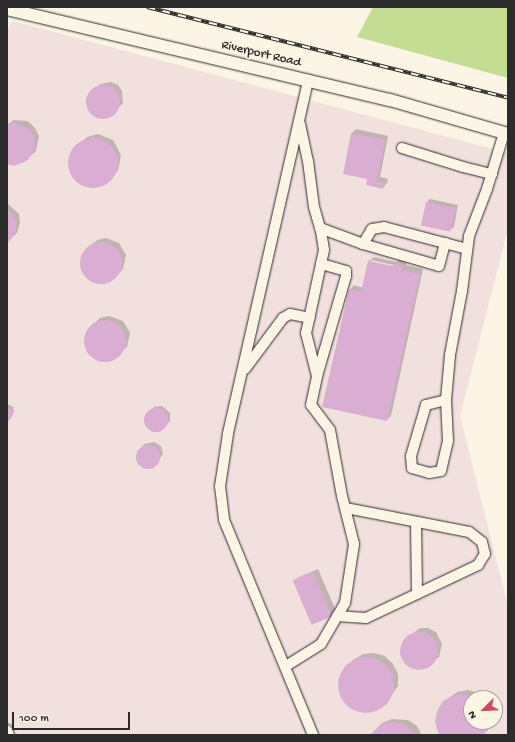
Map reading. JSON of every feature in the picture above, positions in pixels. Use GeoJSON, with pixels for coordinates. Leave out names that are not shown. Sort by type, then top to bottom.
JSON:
{"type":"FeatureCollection","features":[{"type":"Feature","properties":{"kind":"main road","name":"Riverport Road"},"geometry":{"type":"LineString","coordinates":[[7,9],[390,100],[506,134]]}},
{"type":"Feature","properties":{"kind":"street"},"geometry":{"type":"LineString","coordinates":[[308,81],[228,434],[220,486],[224,520],[314,735]]}},
{"type":"Feature","properties":{"kind":"street"},"geometry":{"type":"LineString","coordinates":[[299,120],[308,161],[314,207],[324,250],[306,333],[317,376]]}},
{"type":"Feature","properties":{"kind":"street"},"geometry":{"type":"LineString","coordinates":[[446,400],[426,404],[411,456],[412,468],[429,472],[441,471],[448,441],[446,400],[450,355],[469,236],[506,134]]}},
{"type":"Feature","properties":{"kind":"street"},"geometry":{"type":"LineString","coordinates":[[402,148],[492,174]]}},
{"type":"Feature","properties":{"kind":"street"},"geometry":{"type":"LineString","coordinates":[[363,244],[372,229],[384,227],[467,249]]}},
{"type":"Feature","properties":{"kind":"street"},"geometry":{"type":"LineString","coordinates":[[320,228],[363,244],[439,266],[445,243]]}},
{"type":"Feature","properties":{"kind":"street"},"geometry":{"type":"LineString","coordinates":[[286,666],[322,644],[344,603],[354,544],[345,508],[330,430],[311,405],[317,376],[346,276],[346,271],[321,264]]}},
{"type":"Feature","properties":{"kind":"street"},"geometry":{"type":"LineString","coordinates":[[243,372],[283,318],[290,314],[310,318]]}},
{"type":"Feature","properties":{"kind":"street"},"geometry":{"type":"LineString","coordinates":[[337,616],[366,618],[478,565],[485,554],[482,542],[468,532],[345,508]]}},
{"type":"Feature","properties":{"kind":"street"},"geometry":{"type":"LineString","coordinates":[[416,522],[418,594]]}},
{"type":"Feature","properties":{"kind":"street"},"geometry":{"type":"LineString","coordinates":[[7,730],[9,735]]}},
{"type":"Feature","properties":{"kind":"shaded area"},"geometry":{"type":"Polygon","coordinates":[[[13,21],[508,153],[508,229],[460,416],[508,606],[508,735],[7,735],[7,29],[13,21]]]}},
{"type":"Feature","properties":{"kind":"green space"},"geometry":{"type":"Polygon","coordinates":[[[373,7],[508,7],[508,78],[357,37],[373,7]]]}},
{"type":"Feature","properties":{"kind":"building"},"geometry":{"type":"Polygon","coordinates":[[[103,85],[115,90],[120,102],[115,114],[103,119],[91,114],[86,102],[91,90],[103,85]]]}},
{"type":"Feature","properties":{"kind":"building"},"geometry":{"type":"Polygon","coordinates":[[[14,123],[28,128],[34,136],[35,146],[28,160],[14,166],[7,164],[7,124],[14,123]]]}},
{"type":"Feature","properties":{"kind":"building"},"geometry":{"type":"Polygon","coordinates":[[[351,133],[385,140],[376,182],[384,183],[383,189],[366,185],[367,179],[343,174],[351,133]]]}},
{"type":"Feature","properties":{"kind":"building"},"geometry":{"type":"Polygon","coordinates":[[[93,138],[102,140],[113,149],[118,163],[116,172],[107,183],[93,188],[84,186],[73,177],[68,163],[70,154],[79,143],[93,138]]]}},
{"type":"Feature","properties":{"kind":"building"},"geometry":{"type":"Polygon","coordinates":[[[426,202],[455,208],[450,232],[421,225],[426,202]]]}},
{"type":"Feature","properties":{"kind":"building"},"geometry":{"type":"Polygon","coordinates":[[[7,209],[15,218],[16,229],[12,238],[7,244],[7,209]]]}},
{"type":"Feature","properties":{"kind":"building"},"geometry":{"type":"Polygon","coordinates":[[[97,242],[105,242],[113,245],[119,251],[122,263],[119,275],[113,281],[105,284],[97,284],[89,281],[83,275],[80,267],[80,259],[83,251],[89,245],[97,242]]]}},
{"type":"Feature","properties":{"kind":"building"},"geometry":{"type":"Polygon","coordinates":[[[368,261],[393,266],[393,264],[403,266],[402,270],[420,274],[387,421],[322,407],[349,289],[361,292],[368,261]]]}},
{"type":"Feature","properties":{"kind":"building"},"geometry":{"type":"Polygon","coordinates":[[[101,320],[109,320],[117,323],[123,329],[126,341],[123,353],[117,359],[109,362],[101,362],[93,359],[87,353],[84,345],[84,337],[87,329],[93,323],[101,320]]]}},
{"type":"Feature","properties":{"kind":"building"},"geometry":{"type":"Polygon","coordinates":[[[7,406],[11,409],[13,415],[7,423],[7,406]]]}},
{"type":"Feature","properties":{"kind":"building"},"geometry":{"type":"Polygon","coordinates":[[[156,408],[165,411],[168,420],[165,429],[156,432],[147,429],[144,420],[147,411],[156,408]]]}},
{"type":"Feature","properties":{"kind":"building"},"geometry":{"type":"Polygon","coordinates":[[[148,445],[157,448],[160,457],[157,466],[148,469],[139,466],[136,457],[139,448],[148,445]]]}},
{"type":"Feature","properties":{"kind":"building"},"geometry":{"type":"Polygon","coordinates":[[[313,572],[332,616],[312,625],[293,581],[313,572]]]}},
{"type":"Feature","properties":{"kind":"building"},"geometry":{"type":"Polygon","coordinates":[[[415,632],[423,632],[433,637],[437,644],[437,658],[433,665],[423,670],[415,670],[405,665],[403,662],[400,655],[400,647],[405,637],[408,635],[415,632]]]}},
{"type":"Feature","properties":{"kind":"building"},"geometry":{"type":"Polygon","coordinates":[[[366,657],[377,659],[386,665],[392,674],[394,685],[392,696],[386,705],[377,711],[366,713],[355,711],[346,705],[340,696],[338,685],[340,674],[346,665],[355,659],[366,657]]]}},
{"type":"Feature","properties":{"kind":"building"},"geometry":{"type":"Polygon","coordinates":[[[457,694],[463,695],[463,730],[486,730],[484,735],[439,735],[435,722],[437,711],[443,701],[457,694]]]}},
{"type":"Feature","properties":{"kind":"building"},"geometry":{"type":"Polygon","coordinates":[[[392,722],[403,724],[416,735],[370,735],[381,724],[392,722]]]}},
{"type":"Feature","properties":{"kind":"railway"},"geometry":{"type":"LineString","coordinates":[[147,7],[508,98]]}}]}
